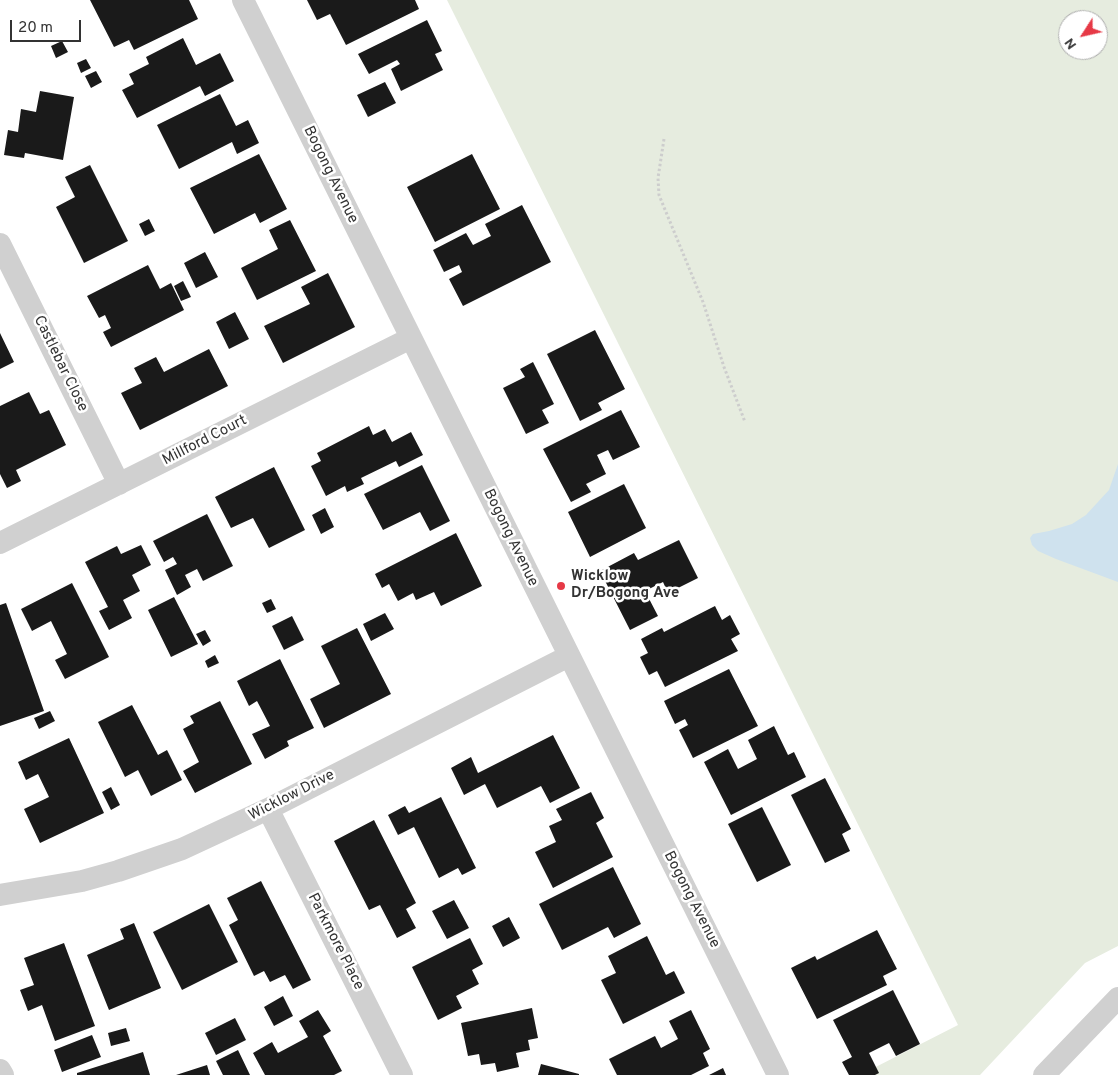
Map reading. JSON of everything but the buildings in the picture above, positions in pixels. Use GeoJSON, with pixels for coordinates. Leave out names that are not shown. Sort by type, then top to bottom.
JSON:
{"type":"FeatureCollection","features":[{"type":"Feature","properties":{"kind":"street","name":"Bogong Avenue"},"geometry":{"type":"LineString","coordinates":[[243,0],[778,1075]]}},
{"type":"Feature","properties":{"kind":"street","name":"Castlebar Close"},"geometry":{"type":"LineString","coordinates":[[0,244],[119,484]]}},
{"type":"Feature","properties":{"kind":"street","name":"Millford Court"},"geometry":{"type":"LineString","coordinates":[[0,543],[411,338]]}},
{"type":"Feature","properties":{"kind":"street","name":"Wicklow Drive"},"geometry":{"type":"LineString","coordinates":[[0,895],[64,884],[118,871],[182,849],[268,809],[569,656]]}},
{"type":"Feature","properties":{"kind":"street","name":"Parkmore Place"},"geometry":{"type":"LineString","coordinates":[[268,809],[402,1075]]}},
{"type":"Feature","properties":{"kind":"street"},"geometry":{"type":"LineString","coordinates":[[1044,1075],[1116,1007]]}},
{"type":"Feature","properties":{"kind":"street"},"geometry":{"type":"LineString","coordinates":[[0,1070],[3,1075]]}},
{"type":"Feature","properties":{"kind":"path"},"geometry":{"type":"LineString","coordinates":[[664,139],[658,178],[659,195],[701,296],[724,367],[745,422]]}},
{"type":"Feature","properties":{"kind":"shaded area"},"geometry":{"type":"Polygon","coordinates":[[[447,0],[1118,0],[1118,946],[1085,963],[980,1075],[860,1075],[958,1025],[447,0]]]}},
{"type":"Feature","properties":{"kind":"water"},"geometry":{"type":"Polygon","coordinates":[[[1118,464],[1118,582],[1038,551],[1032,545],[1030,538],[1033,534],[1072,524],[1086,515],[1109,490],[1118,464]]]}},
{"type":"Feature","properties":{"kind":"place","name":"Wicklow Dr/Bogong Ave"},"geometry":{"type":"Point","coordinates":[561,586]}}]}
